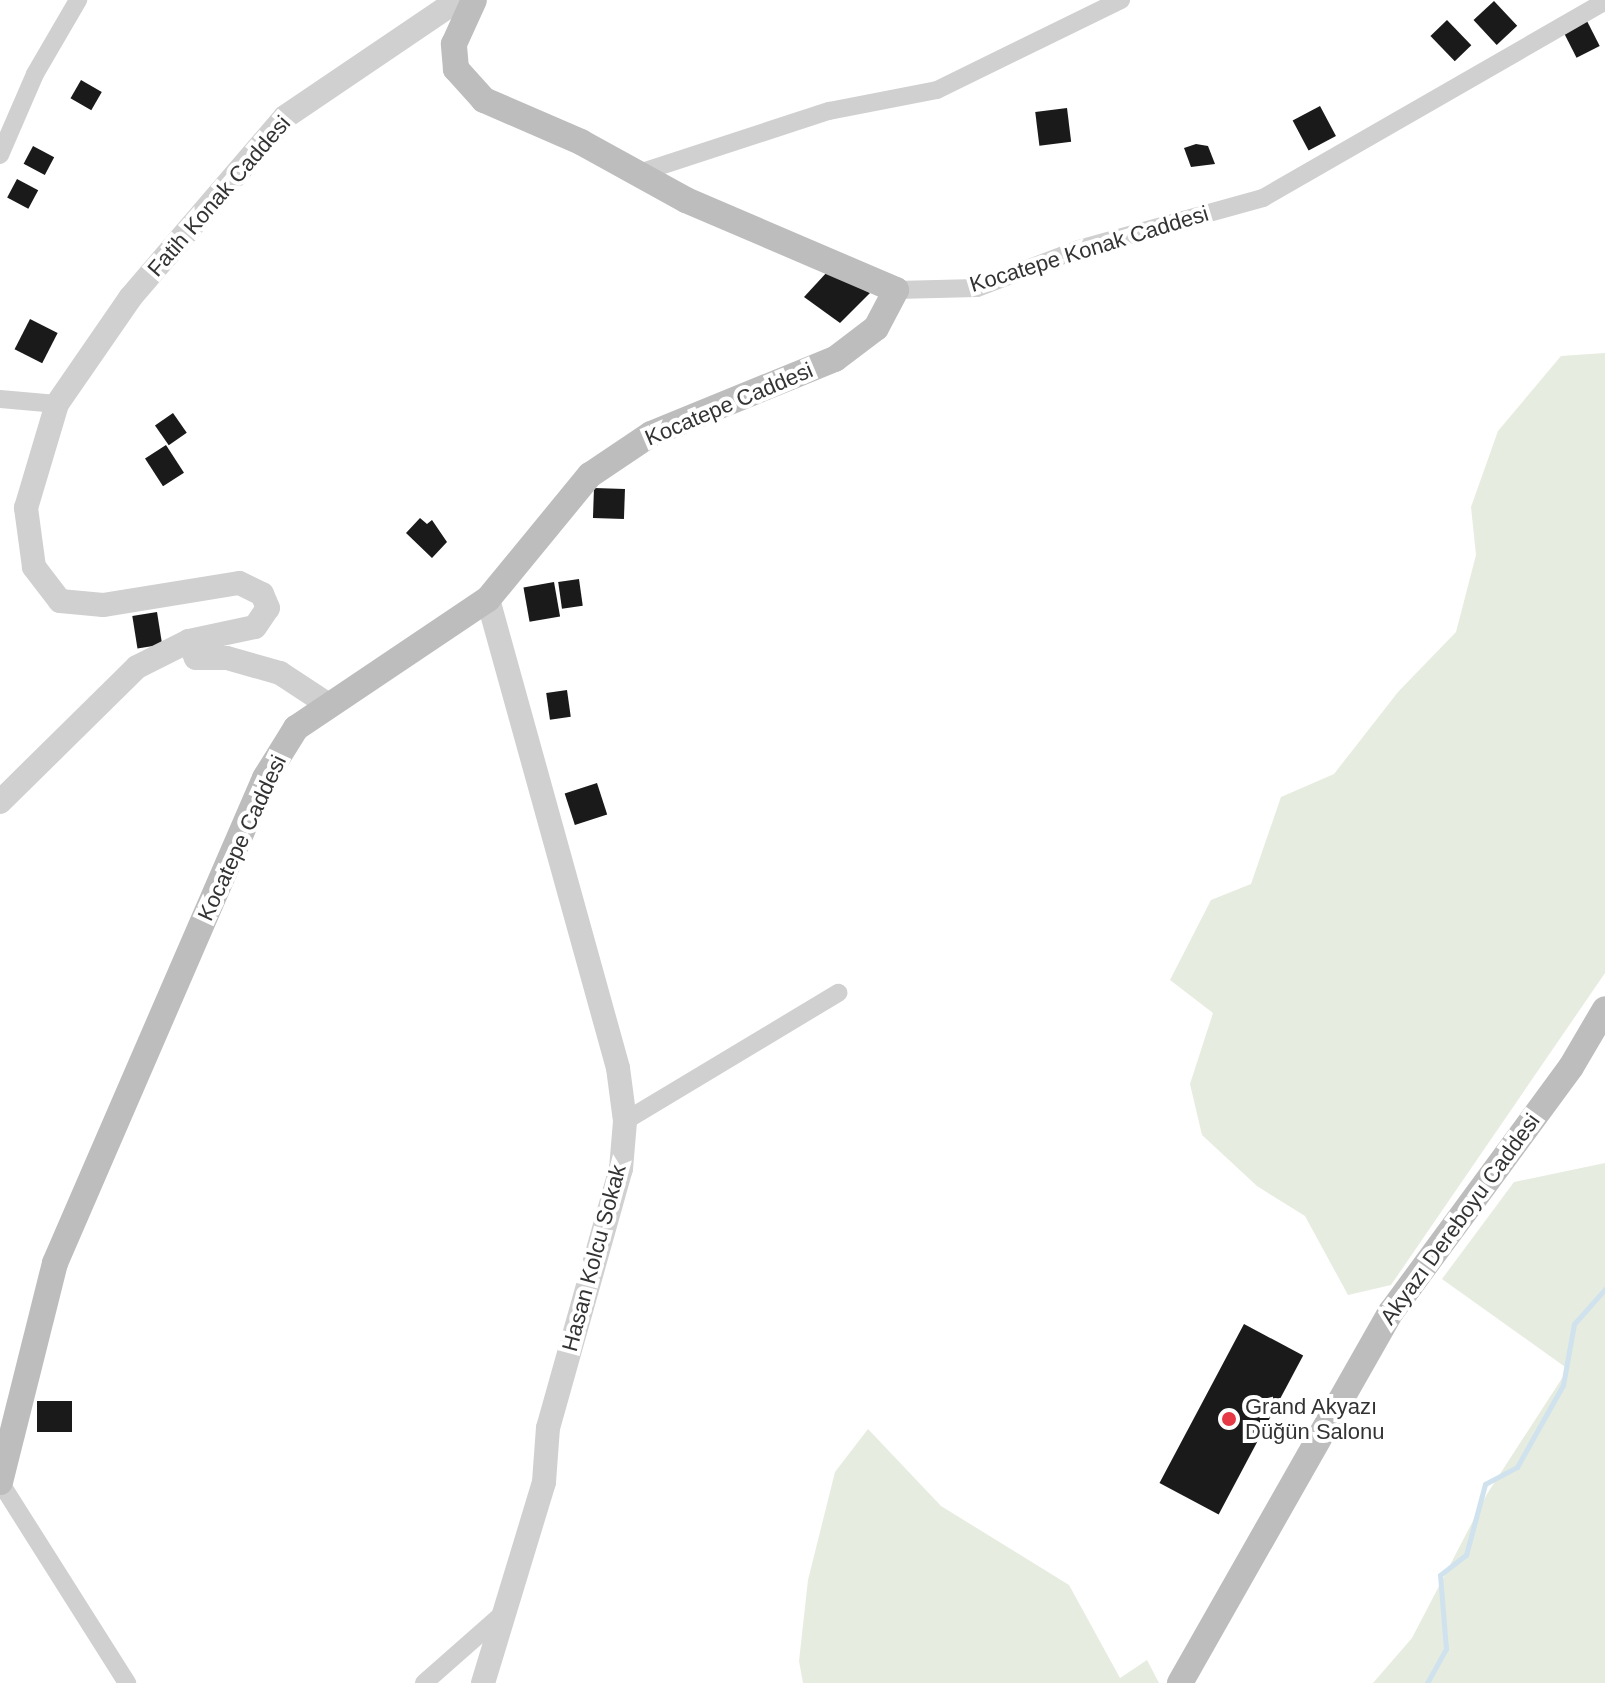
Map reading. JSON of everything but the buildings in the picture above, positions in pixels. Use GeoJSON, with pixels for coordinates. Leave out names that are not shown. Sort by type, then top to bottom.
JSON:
{"type":"FeatureCollection","features":[{"type":"Feature","properties":{"kind":"main road","name":"Kocatepe Konak Caddesi"},"geometry":{"type":"LineString","coordinates":[[474,0],[454,44],[456,69],[484,100],[642,172],[686,200],[896,290]]}},
{"type":"Feature","properties":{"kind":"main road","name":"Kocatepe Caddesi"},"geometry":{"type":"LineString","coordinates":[[0,1482],[55,1263],[265,778],[296,728],[327,704],[488,599],[590,475],[651,434],[835,359],[876,328],[896,290]]}},
{"type":"Feature","properties":{"kind":"main road","name":"Akyazı Dereboyu Caddesi"},"geometry":{"type":"LineString","coordinates":[[1180,1683],[1391,1312],[1571,1067],[1605,1009]]}},
{"type":"Feature","properties":{"kind":"street"},"geometry":{"type":"LineString","coordinates":[[0,155],[78,0]]}},
{"type":"Feature","properties":{"kind":"street","name":"Fatih Konak Caddesi"},"geometry":{"type":"LineString","coordinates":[[189,641],[255,627],[268,608],[262,594],[239,583],[103,605],[60,601],[34,567],[26,508],[57,404],[130,298],[285,117],[458,0]]}},
{"type":"Feature","properties":{"kind":"street"},"geometry":{"type":"LineString","coordinates":[[642,172],[829,111],[937,90],[1121,0]]}},
{"type":"Feature","properties":{"kind":"street","name":"Kocatepe Konak Caddesi"},"geometry":{"type":"LineString","coordinates":[[896,290],[977,288],[1079,249],[1263,198],[1605,1]]}},
{"type":"Feature","properties":{"kind":"street"},"geometry":{"type":"LineString","coordinates":[[0,399],[57,404]]}},
{"type":"Feature","properties":{"kind":"street","name":"Hasan Kolcu Sokak"},"geometry":{"type":"LineString","coordinates":[[483,1683],[500,1616],[544,1482],[548,1428],[621,1169],[625,1121],[618,1068],[488,599]]}},
{"type":"Feature","properties":{"kind":"street"},"geometry":{"type":"LineString","coordinates":[[0,802],[137,667],[189,641],[196,658],[227,658],[280,673],[327,704]]}},
{"type":"Feature","properties":{"kind":"street"},"geometry":{"type":"LineString","coordinates":[[625,1121],[838,993]]}},
{"type":"Feature","properties":{"kind":"street"},"geometry":{"type":"LineString","coordinates":[[0,1482],[127,1683]]}},
{"type":"Feature","properties":{"kind":"street"},"geometry":{"type":"LineString","coordinates":[[424,1683],[500,1616]]}},
{"type":"Feature","properties":{"kind":"shaded area"},"geometry":{"type":"Polygon","coordinates":[[[1605,353],[1605,973],[1391,1285],[1348,1295],[1305,1216],[1257,1186],[1202,1135],[1190,1084],[1213,1013],[1170,980],[1211,900],[1251,884],[1281,797],[1334,774],[1398,692],[1456,632],[1476,555],[1471,507],[1498,431],[1561,356],[1605,353]]]}},
{"type":"Feature","properties":{"kind":"shaded area"},"geometry":{"type":"Polygon","coordinates":[[[1605,1163],[1605,1683],[1373,1683],[1412,1638],[1487,1494],[1568,1369],[1442,1279],[1514,1182],[1605,1163]]]}},
{"type":"Feature","properties":{"kind":"shaded area"},"geometry":{"type":"Polygon","coordinates":[[[868,1429],[941,1506],[1069,1585],[1120,1678],[1147,1660],[1159,1683],[803,1683],[799,1661],[808,1580],[835,1472],[868,1429]]]}},
{"type":"Feature","properties":{"kind":"waterway"},"geometry":{"type":"LineString","coordinates":[[1427,1683],[1446,1649],[1440,1575],[1466,1555],[1485,1484],[1517,1467],[1563,1385],[1574,1324],[1605,1289]]}},
{"type":"Feature","properties":{"kind":"place","name":"Grand Akyazı Düğün Salonu"},"geometry":{"type":"Point","coordinates":[1229,1419]}}]}
